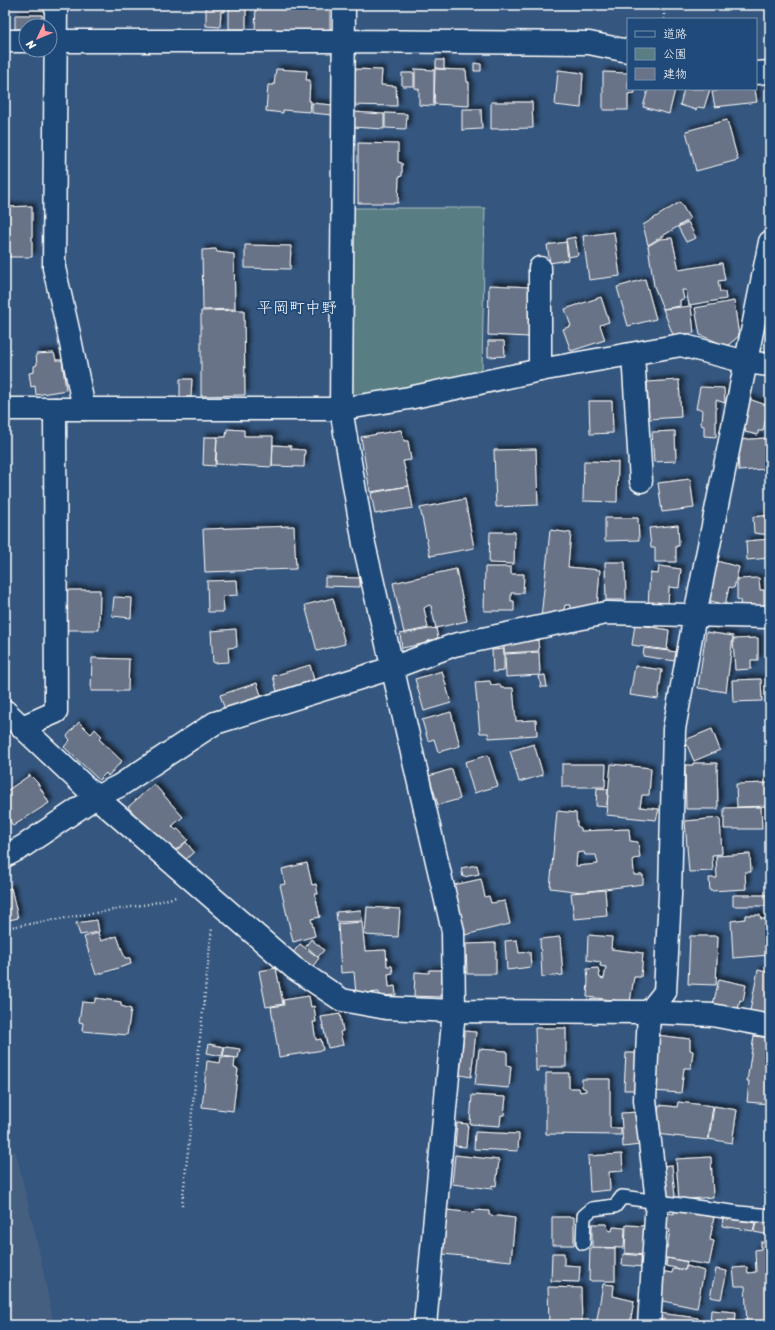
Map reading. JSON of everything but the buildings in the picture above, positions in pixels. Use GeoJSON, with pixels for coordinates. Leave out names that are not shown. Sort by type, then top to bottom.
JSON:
{"type":"FeatureCollection","features":[{"type":"Feature","properties":{"kind":"street"},"geometry":{"type":"LineString","coordinates":[[55,18],[56,5]]}},
{"type":"Feature","properties":{"kind":"street"},"geometry":{"type":"LineString","coordinates":[[344,5],[341,409],[364,544],[453,931],[454,1010],[425,1325]]}},
{"type":"Feature","properties":{"kind":"street"},"geometry":{"type":"LineString","coordinates":[[5,41],[18,41]]}},
{"type":"Feature","properties":{"kind":"street"},"geometry":{"type":"LineString","coordinates":[[58,41],[589,43],[627,51]]}},
{"type":"Feature","properties":{"kind":"street"},"geometry":{"type":"LineString","coordinates":[[53,58],[54,268],[84,409]]}},
{"type":"Feature","properties":{"kind":"street"},"geometry":{"type":"LineString","coordinates":[[757,73],[770,72]]}},
{"type":"Feature","properties":{"kind":"street"},"geometry":{"type":"LineString","coordinates":[[648,1325],[657,1201],[645,1100],[649,1012],[665,992],[670,887],[674,729],[695,615],[770,242]]}},
{"type":"Feature","properties":{"kind":"street"},"geometry":{"type":"LineString","coordinates":[[540,268],[540,370]]}},
{"type":"Feature","properties":{"kind":"street"},"geometry":{"type":"LineString","coordinates":[[5,409],[341,409],[409,398],[540,370],[682,346],[746,362],[770,365]]}},
{"type":"Feature","properties":{"kind":"street"},"geometry":{"type":"LineString","coordinates":[[634,354],[641,481]]}},
{"type":"Feature","properties":{"kind":"street"},"geometry":{"type":"LineString","coordinates":[[22,727],[56,712],[55,409]]}},
{"type":"Feature","properties":{"kind":"street"},"geometry":{"type":"LineString","coordinates":[[5,856],[22,848],[96,797],[119,786],[215,723],[392,668],[454,645],[606,613],[770,617]]}},
{"type":"Feature","properties":{"kind":"street"},"geometry":{"type":"LineString","coordinates":[[5,711],[96,797],[294,968],[342,1000],[386,1008],[649,1012],[712,1015],[770,1026]]}},
{"type":"Feature","properties":{"kind":"lane"},"geometry":{"type":"LineString","coordinates":[[582,1243],[584,1216],[592,1209],[615,1206],[622,1197],[770,1216]]}},
{"type":"Feature","properties":{"kind":"path"},"geometry":{"type":"LineString","coordinates":[[664,5],[664,18]]}},
{"type":"Feature","properties":{"kind":"path"},"geometry":{"type":"LineString","coordinates":[[5,928],[150,904],[180,896],[208,893],[182,1205]]}},
{"type":"Feature","properties":{"kind":"shaded area"},"geometry":{"type":"Polygon","coordinates":[[[5,1148],[16,1152],[40,1255],[54,1325],[5,1325],[5,1148]]]}},
{"type":"Feature","properties":{"kind":"green space"},"geometry":{"type":"Polygon","coordinates":[[[353,208],[485,208],[482,372],[358,399],[350,393],[353,208]]]}},
{"type":"Feature","properties":{"kind":"district","name":"平岡町中野"},"geometry":{"type":"Point","coordinates":[297,307]}}]}
